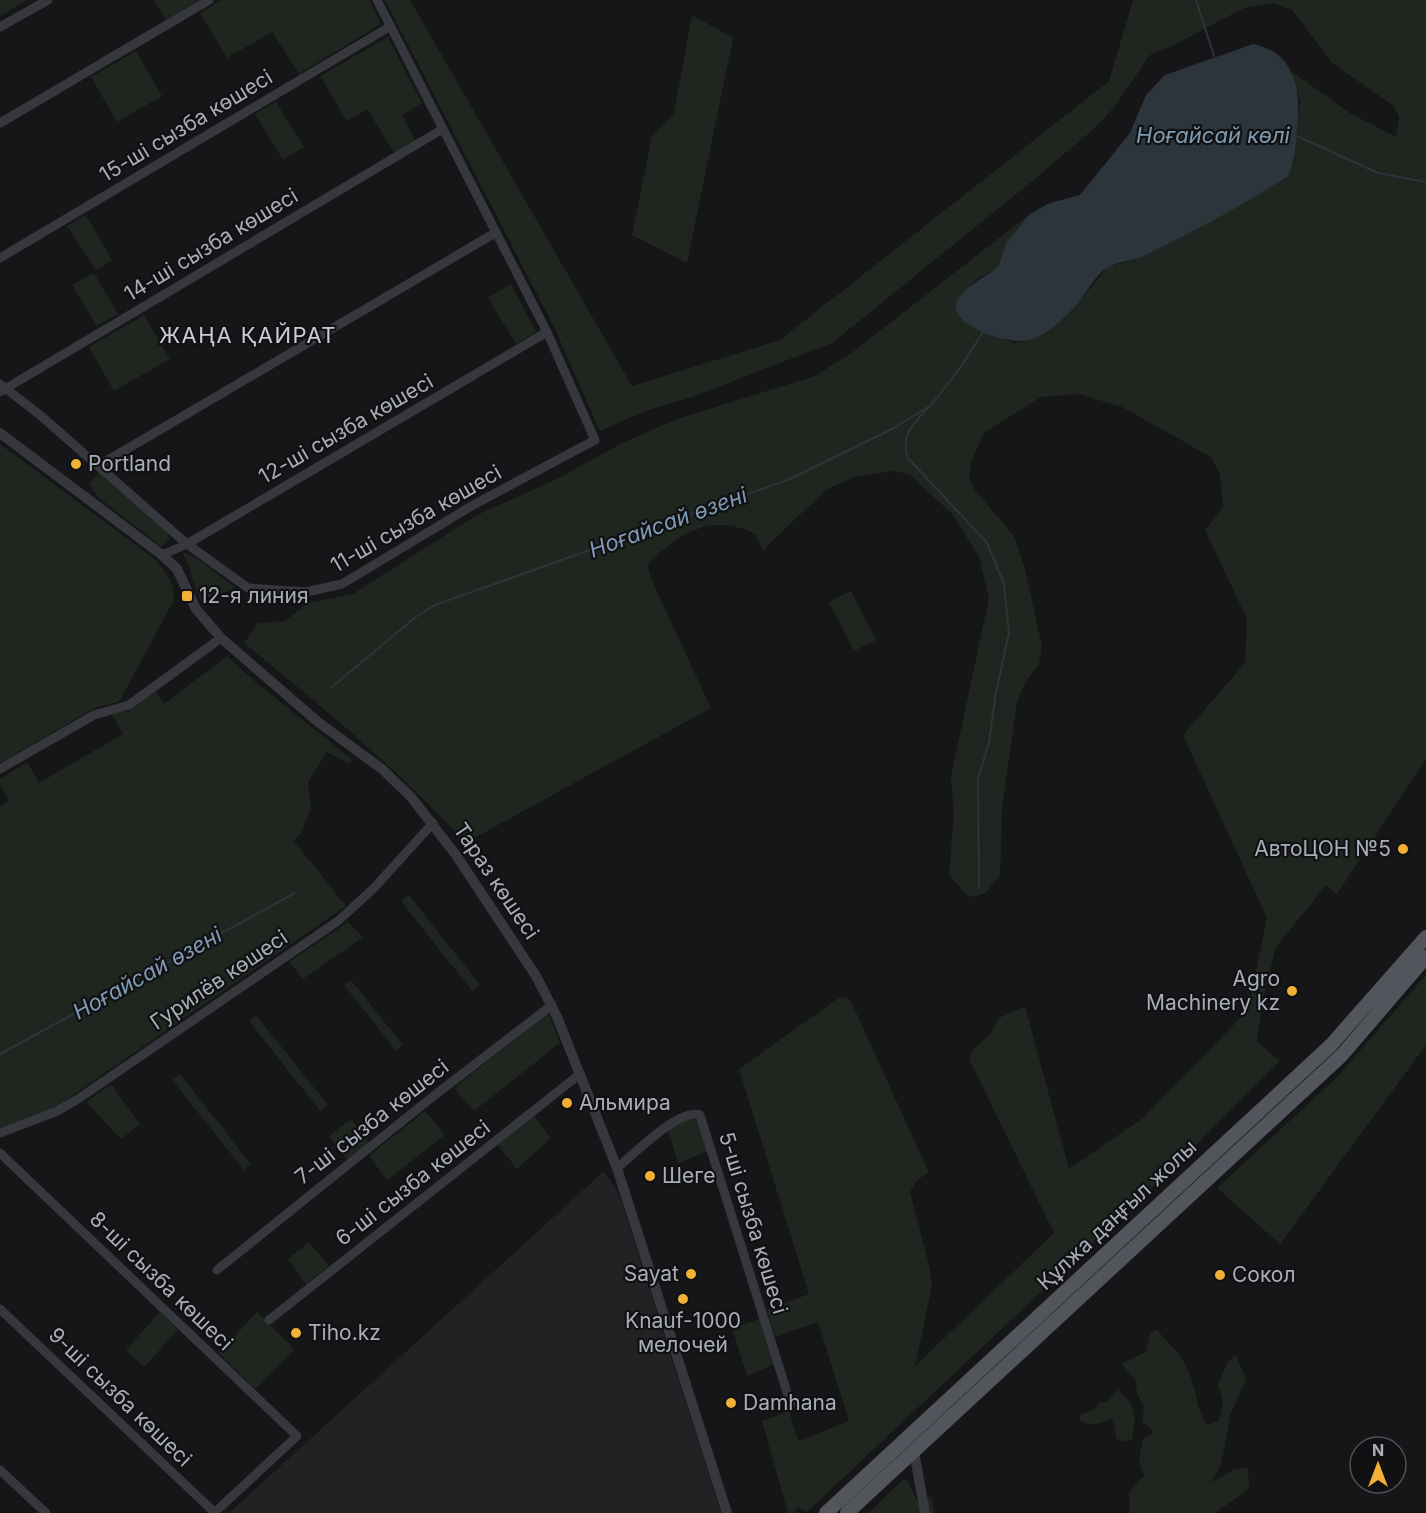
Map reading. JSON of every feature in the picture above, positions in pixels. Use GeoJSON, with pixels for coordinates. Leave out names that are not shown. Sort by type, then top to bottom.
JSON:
{"type":"FeatureCollection","features":[{"type":"Feature","properties":{"kind":"main road","name":"Құлжа даңғыл жолы"},"geometry":{"type":"LineString","coordinates":[[826,1513],[1331,1045],[1426,937]]}},
{"type":"Feature","properties":{"kind":"main road","name":"Құлжа даңғыл жолы"},"geometry":{"type":"LineString","coordinates":[[847,1513],[1342,1055],[1426,957]]}},
{"type":"Feature","properties":{"kind":"street"},"geometry":{"type":"LineString","coordinates":[[0,27],[48,0]]}},
{"type":"Feature","properties":{"kind":"street"},"geometry":{"type":"LineString","coordinates":[[0,123],[209,0]]}},
{"type":"Feature","properties":{"kind":"street"},"geometry":{"type":"LineString","coordinates":[[377,0],[441,130],[547,332]]}},
{"type":"Feature","properties":{"kind":"street","name":"15-ші сызба көшесі"},"geometry":{"type":"LineString","coordinates":[[0,258],[391,26]]}},
{"type":"Feature","properties":{"kind":"street","name":"14-ші сызба көшесі"},"geometry":{"type":"LineString","coordinates":[[2,388],[441,130]]}},
{"type":"Feature","properties":{"kind":"street"},"geometry":{"type":"LineString","coordinates":[[98,465],[495,233]]}},
{"type":"Feature","properties":{"kind":"street","name":"11-ші сызба көшесі"},"geometry":{"type":"LineString","coordinates":[[2,388],[98,465],[187,544],[248,588],[306,592],[342,584],[475,504],[595,440],[547,332]]}},
{"type":"Feature","properties":{"kind":"street","name":"12-ші сызба көшесі"},"geometry":{"type":"LineString","coordinates":[[162,555],[187,544],[547,332]]}},
{"type":"Feature","properties":{"kind":"street","name":"Тараз көшесі"},"geometry":{"type":"LineString","coordinates":[[0,433],[162,555],[177,569],[196,609],[221,638],[318,722],[382,769],[433,823],[523,954],[552,1005],[617,1168],[727,1513]]}},
{"type":"Feature","properties":{"kind":"street"},"geometry":{"type":"LineString","coordinates":[[0,769],[94,715],[129,705],[221,638]]}},
{"type":"Feature","properties":{"kind":"street","name":"Гурилёв көшесі"},"geometry":{"type":"LineString","coordinates":[[0,1133],[55,1112],[78,1099],[338,921],[374,889],[433,823]]}},
{"type":"Feature","properties":{"kind":"street","name":"7-ші сызба көшесі"},"geometry":{"type":"LineString","coordinates":[[217,1270],[431,1098],[552,1005]]}},
{"type":"Feature","properties":{"kind":"street","name":"6-ші сызба көшесі"},"geometry":{"type":"LineString","coordinates":[[269,1320],[580,1074]]}},
{"type":"Feature","properties":{"kind":"street","name":"5-ші сызба көшесі"},"geometry":{"type":"LineString","coordinates":[[617,1168],[670,1124],[693,1113],[700,1115],[791,1405]]}},
{"type":"Feature","properties":{"kind":"street","name":"8-ші сызба көшесі"},"geometry":{"type":"LineString","coordinates":[[0,1153],[297,1436],[214,1513]]}},
{"type":"Feature","properties":{"kind":"street","name":"9-ші сызба көшесі"},"geometry":{"type":"LineString","coordinates":[[0,1309],[214,1513]]}},
{"type":"Feature","properties":{"kind":"street"},"geometry":{"type":"LineString","coordinates":[[914,1451],[925,1513]]}},
{"type":"Feature","properties":{"kind":"street"},"geometry":{"type":"LineString","coordinates":[[0,1470],[46,1513]]}},
{"type":"Feature","properties":{"kind":"shaded area"},"geometry":{"type":"Polygon","coordinates":[[[0,0],[28,0],[0,16],[0,0]]]}},
{"type":"Feature","properties":{"kind":"shaded area"},"geometry":{"type":"Polygon","coordinates":[[[154,0],[199,0],[166,20],[154,0]]]}},
{"type":"Feature","properties":{"kind":"shaded area"},"geometry":{"type":"Polygon","coordinates":[[[222,0],[369,0],[381,24],[299,74],[272,32],[227,58],[200,13],[222,0]]]}},
{"type":"Feature","properties":{"kind":"shaded area"},"geometry":{"type":"Polygon","coordinates":[[[385,0],[410,0],[632,386],[780,340],[1109,81],[1133,0],[1426,0],[1426,759],[1337,894],[1326,885],[1276,947],[1262,1003],[1257,1042],[1280,1061],[1175,1166],[807,1512],[798,1507],[794,1513],[788,1513],[762,1421],[789,1411],[798,1441],[849,1421],[818,1322],[775,1337],[767,1310],[809,1294],[739,1069],[840,997],[850,999],[929,1173],[918,1179],[910,1192],[930,1269],[932,1286],[915,1366],[1054,1233],[969,1059],[973,1049],[990,1035],[999,1018],[1025,1006],[1069,1169],[1143,1118],[1248,1010],[1267,918],[1183,735],[1245,663],[1247,619],[1205,530],[1223,508],[1220,474],[1211,457],[1122,407],[1079,394],[1041,397],[984,433],[971,462],[969,478],[974,489],[1014,536],[1025,569],[1042,646],[1039,664],[1025,682],[1017,703],[1002,808],[1000,876],[985,893],[974,897],[965,894],[949,874],[954,816],[951,776],[989,598],[979,557],[952,514],[910,475],[895,471],[857,476],[827,489],[763,550],[755,534],[739,527],[724,525],[696,530],[659,553],[647,564],[652,581],[711,708],[465,843],[386,764],[244,643],[258,623],[285,621],[308,603],[353,594],[477,515],[557,479],[620,444],[677,419],[815,376],[854,351],[1030,214],[1006,243],[1000,266],[974,281],[955,306],[957,314],[968,324],[1014,343],[1033,340],[1076,305],[1108,267],[1134,260],[1172,240],[1294,163],[1300,101],[1291,71],[1350,113],[1396,137],[1399,117],[1394,106],[1332,63],[1292,10],[1272,3],[1244,8],[1150,55],[1115,106],[1095,128],[832,343],[689,398],[648,410],[600,431],[554,327],[385,0]]]}},
{"type":"Feature","properties":{"kind":"shaded area"},"geometry":{"type":"Polygon","coordinates":[[[692,15],[733,38],[687,263],[632,235],[652,136],[674,113],[692,15]]]}},
{"type":"Feature","properties":{"kind":"shaded area"},"geometry":{"type":"Polygon","coordinates":[[[388,37],[422,103],[402,115],[416,142],[395,154],[367,109],[347,121],[320,76],[388,37]]]}},
{"type":"Feature","properties":{"kind":"shaded area"},"geometry":{"type":"Polygon","coordinates":[[[136,51],[162,96],[117,122],[91,77],[136,51]]]}},
{"type":"Feature","properties":{"kind":"shaded area"},"geometry":{"type":"Polygon","coordinates":[[[276,102],[304,147],[283,160],[255,114],[276,102]]]}},
{"type":"Feature","properties":{"kind":"shaded area"},"geometry":{"type":"Polygon","coordinates":[[[86,215],[112,260],[96,270],[67,226],[86,215]]]}},
{"type":"Feature","properties":{"kind":"shaded area"},"geometry":{"type":"Polygon","coordinates":[[[94,273],[118,314],[97,326],[72,285],[94,273]]]}},
{"type":"Feature","properties":{"kind":"shaded area"},"geometry":{"type":"Polygon","coordinates":[[[511,284],[536,332],[516,344],[488,298],[511,284]]]}},
{"type":"Feature","properties":{"kind":"shaded area"},"geometry":{"type":"Polygon","coordinates":[[[144,315],[170,359],[114,391],[89,347],[144,315]]]}},
{"type":"Feature","properties":{"kind":"shaded area"},"geometry":{"type":"Polygon","coordinates":[[[0,444],[152,557],[168,577],[173,588],[174,600],[119,702],[96,707],[0,763],[0,444]]]}},
{"type":"Feature","properties":{"kind":"shaded area"},"geometry":{"type":"Polygon","coordinates":[[[99,473],[168,533],[169,540],[162,547],[99,498],[89,484],[99,473]]]}},
{"type":"Feature","properties":{"kind":"shaded area"},"geometry":{"type":"Polygon","coordinates":[[[182,552],[195,557],[236,588],[201,601],[182,552]]]}},
{"type":"Feature","properties":{"kind":"shaded area"},"geometry":{"type":"Polygon","coordinates":[[[851,591],[876,640],[854,651],[829,602],[851,591]]]}},
{"type":"Feature","properties":{"kind":"shaded area"},"geometry":{"type":"Polygon","coordinates":[[[227,656],[258,684],[353,760],[348,764],[327,752],[308,782],[311,808],[301,833],[294,841],[346,906],[63,1102],[39,1115],[0,1128],[0,806],[9,800],[0,785],[0,779],[27,762],[39,783],[123,734],[111,713],[129,711],[156,691],[164,704],[227,656]]]}},
{"type":"Feature","properties":{"kind":"shaded area"},"geometry":{"type":"Polygon","coordinates":[[[409,895],[480,985],[472,991],[401,901],[409,895]]]}},
{"type":"Feature","properties":{"kind":"shaded area"},"geometry":{"type":"Polygon","coordinates":[[[348,922],[363,937],[303,979],[289,962],[348,922]]]}},
{"type":"Feature","properties":{"kind":"shaded area"},"geometry":{"type":"Polygon","coordinates":[[[1426,975],[1426,1045],[1280,1244],[1217,1188],[1337,1077],[1426,975]]]}},
{"type":"Feature","properties":{"kind":"shaded area"},"geometry":{"type":"Polygon","coordinates":[[[351,980],[403,1045],[396,1051],[344,985],[351,980]]]}},
{"type":"Feature","properties":{"kind":"shaded area"},"geometry":{"type":"Polygon","coordinates":[[[548,1013],[560,1043],[474,1111],[454,1088],[548,1013]]]}},
{"type":"Feature","properties":{"kind":"shaded area"},"geometry":{"type":"Polygon","coordinates":[[[256,1015],[328,1105],[320,1111],[249,1021],[256,1015]]]}},
{"type":"Feature","properties":{"kind":"shaded area"},"geometry":{"type":"Polygon","coordinates":[[[180,1074],[251,1164],[244,1170],[172,1080],[180,1074]]]}},
{"type":"Feature","properties":{"kind":"shaded area"},"geometry":{"type":"Polygon","coordinates":[[[111,1084],[140,1124],[121,1139],[86,1102],[111,1084]]]}},
{"type":"Feature","properties":{"kind":"shaded area"},"geometry":{"type":"Polygon","coordinates":[[[425,1111],[445,1135],[387,1180],[369,1156],[425,1111]]]}},
{"type":"Feature","properties":{"kind":"shaded area"},"geometry":{"type":"Polygon","coordinates":[[[533,1114],[551,1138],[517,1169],[496,1143],[533,1114]]]}},
{"type":"Feature","properties":{"kind":"shaded area"},"geometry":{"type":"Polygon","coordinates":[[[351,1119],[370,1144],[348,1161],[329,1136],[351,1119]]]}},
{"type":"Feature","properties":{"kind":"shaded area"},"geometry":{"type":"Polygon","coordinates":[[[693,1119],[698,1121],[708,1151],[678,1163],[668,1130],[678,1122],[693,1119]]]}},
{"type":"Feature","properties":{"kind":"shaded area"},"geometry":{"type":"Polygon","coordinates":[[[604,1171],[619,1194],[721,1513],[229,1513],[604,1171]]]}},
{"type":"Feature","properties":{"kind":"shaded area"},"geometry":{"type":"Polygon","coordinates":[[[309,1242],[329,1266],[306,1284],[288,1259],[309,1242]]]}},
{"type":"Feature","properties":{"kind":"shaded area"},"geometry":{"type":"Polygon","coordinates":[[[160,1312],[178,1330],[144,1367],[126,1350],[160,1312]]]}},
{"type":"Feature","properties":{"kind":"shaded area"},"geometry":{"type":"Polygon","coordinates":[[[257,1312],[295,1350],[255,1389],[219,1353],[257,1312]]]}},
{"type":"Feature","properties":{"kind":"shaded area"},"geometry":{"type":"Polygon","coordinates":[[[760,1319],[774,1364],[747,1376],[732,1328],[760,1319]]]}},
{"type":"Feature","properties":{"kind":"shaded area"},"geometry":{"type":"Polygon","coordinates":[[[1156,1329],[1187,1367],[1207,1425],[1219,1421],[1223,1401],[1218,1384],[1227,1363],[1236,1355],[1246,1379],[1230,1416],[1221,1465],[1211,1483],[1233,1470],[1248,1467],[1249,1489],[1215,1513],[1130,1513],[1129,1492],[1144,1476],[1139,1461],[1143,1438],[1154,1432],[1142,1421],[1144,1408],[1137,1393],[1135,1379],[1121,1364],[1146,1352],[1150,1334],[1156,1329]]]}},
{"type":"Feature","properties":{"kind":"shaded area"},"geometry":{"type":"Polygon","coordinates":[[[1118,1390],[1129,1401],[1134,1412],[1132,1440],[1124,1442],[1116,1438],[1115,1426],[1111,1419],[1095,1424],[1087,1424],[1079,1420],[1081,1414],[1094,1410],[1099,1403],[1107,1401],[1118,1390]]]}},
{"type":"Feature","properties":{"kind":"shaded area"},"geometry":{"type":"Polygon","coordinates":[[[904,1479],[909,1483],[916,1499],[931,1497],[935,1513],[868,1513],[904,1479]]]}},
{"type":"Feature","properties":{"kind":"water","name":"Ноғайсай көлі"},"geometry":{"type":"Polygon","coordinates":[[[1253,44],[1279,56],[1293,76],[1298,116],[1294,159],[1288,176],[1180,238],[1144,256],[1118,263],[1104,270],[1068,314],[1034,339],[1025,341],[999,338],[963,320],[957,312],[956,304],[963,292],[999,266],[1006,243],[1030,214],[1050,203],[1080,195],[1130,133],[1146,95],[1165,75],[1253,44]]]}},
{"type":"Feature","properties":{"kind":"waterway","name":"Ноғайсай өзені"},"geometry":{"type":"LineString","coordinates":[[1196,0],[1214,56]]}},
{"type":"Feature","properties":{"kind":"waterway"},"geometry":{"type":"LineString","coordinates":[[1297,136],[1378,173],[1426,182]]}},
{"type":"Feature","properties":{"kind":"waterway","name":"Ноғайсай өзені"},"geometry":{"type":"LineString","coordinates":[[332,687],[417,616],[435,605],[790,479],[894,428],[931,405],[960,368],[983,332]]}},
{"type":"Feature","properties":{"kind":"waterway"},"geometry":{"type":"LineString","coordinates":[[928,408],[909,431],[906,443],[908,458],[987,543],[1004,584],[1009,632],[995,698],[989,743],[978,778],[979,888]]}},
{"type":"Feature","properties":{"kind":"waterway","name":"Ноғайсай өзені"},"geometry":{"type":"LineString","coordinates":[[0,1054],[295,893]]}},
{"type":"Feature","properties":{"kind":"place","name":"Portland"},"geometry":{"type":"Point","coordinates":[76,464]}},
{"type":"Feature","properties":{"kind":"place","name":"12-я линия"},"geometry":{"type":"Point","coordinates":[187,596]}},
{"type":"Feature","properties":{"kind":"place","name":"АвтоЦОН №5"},"geometry":{"type":"Point","coordinates":[1403,849]}},
{"type":"Feature","properties":{"kind":"place","name":"Agro Machinery kz"},"geometry":{"type":"Point","coordinates":[1292,991]}},
{"type":"Feature","properties":{"kind":"place","name":"Альмира"},"geometry":{"type":"Point","coordinates":[567,1103]}},
{"type":"Feature","properties":{"kind":"place","name":"Шеге"},"geometry":{"type":"Point","coordinates":[650,1176]}},
{"type":"Feature","properties":{"kind":"place","name":"Sayat"},"geometry":{"type":"Point","coordinates":[691,1274]}},
{"type":"Feature","properties":{"kind":"place","name":"Сокол"},"geometry":{"type":"Point","coordinates":[1220,1275]}},
{"type":"Feature","properties":{"kind":"place","name":"Knauf-1000 мелочей"},"geometry":{"type":"Point","coordinates":[683,1299]}},
{"type":"Feature","properties":{"kind":"place","name":"Tiho.kz"},"geometry":{"type":"Point","coordinates":[296,1333]}},
{"type":"Feature","properties":{"kind":"place","name":"Damhana"},"geometry":{"type":"Point","coordinates":[731,1403]}},
{"type":"Feature","properties":{"kind":"district","name":"ЖАҢА ҚАЙРАТ"},"geometry":{"type":"Point","coordinates":[248,335]}}]}
